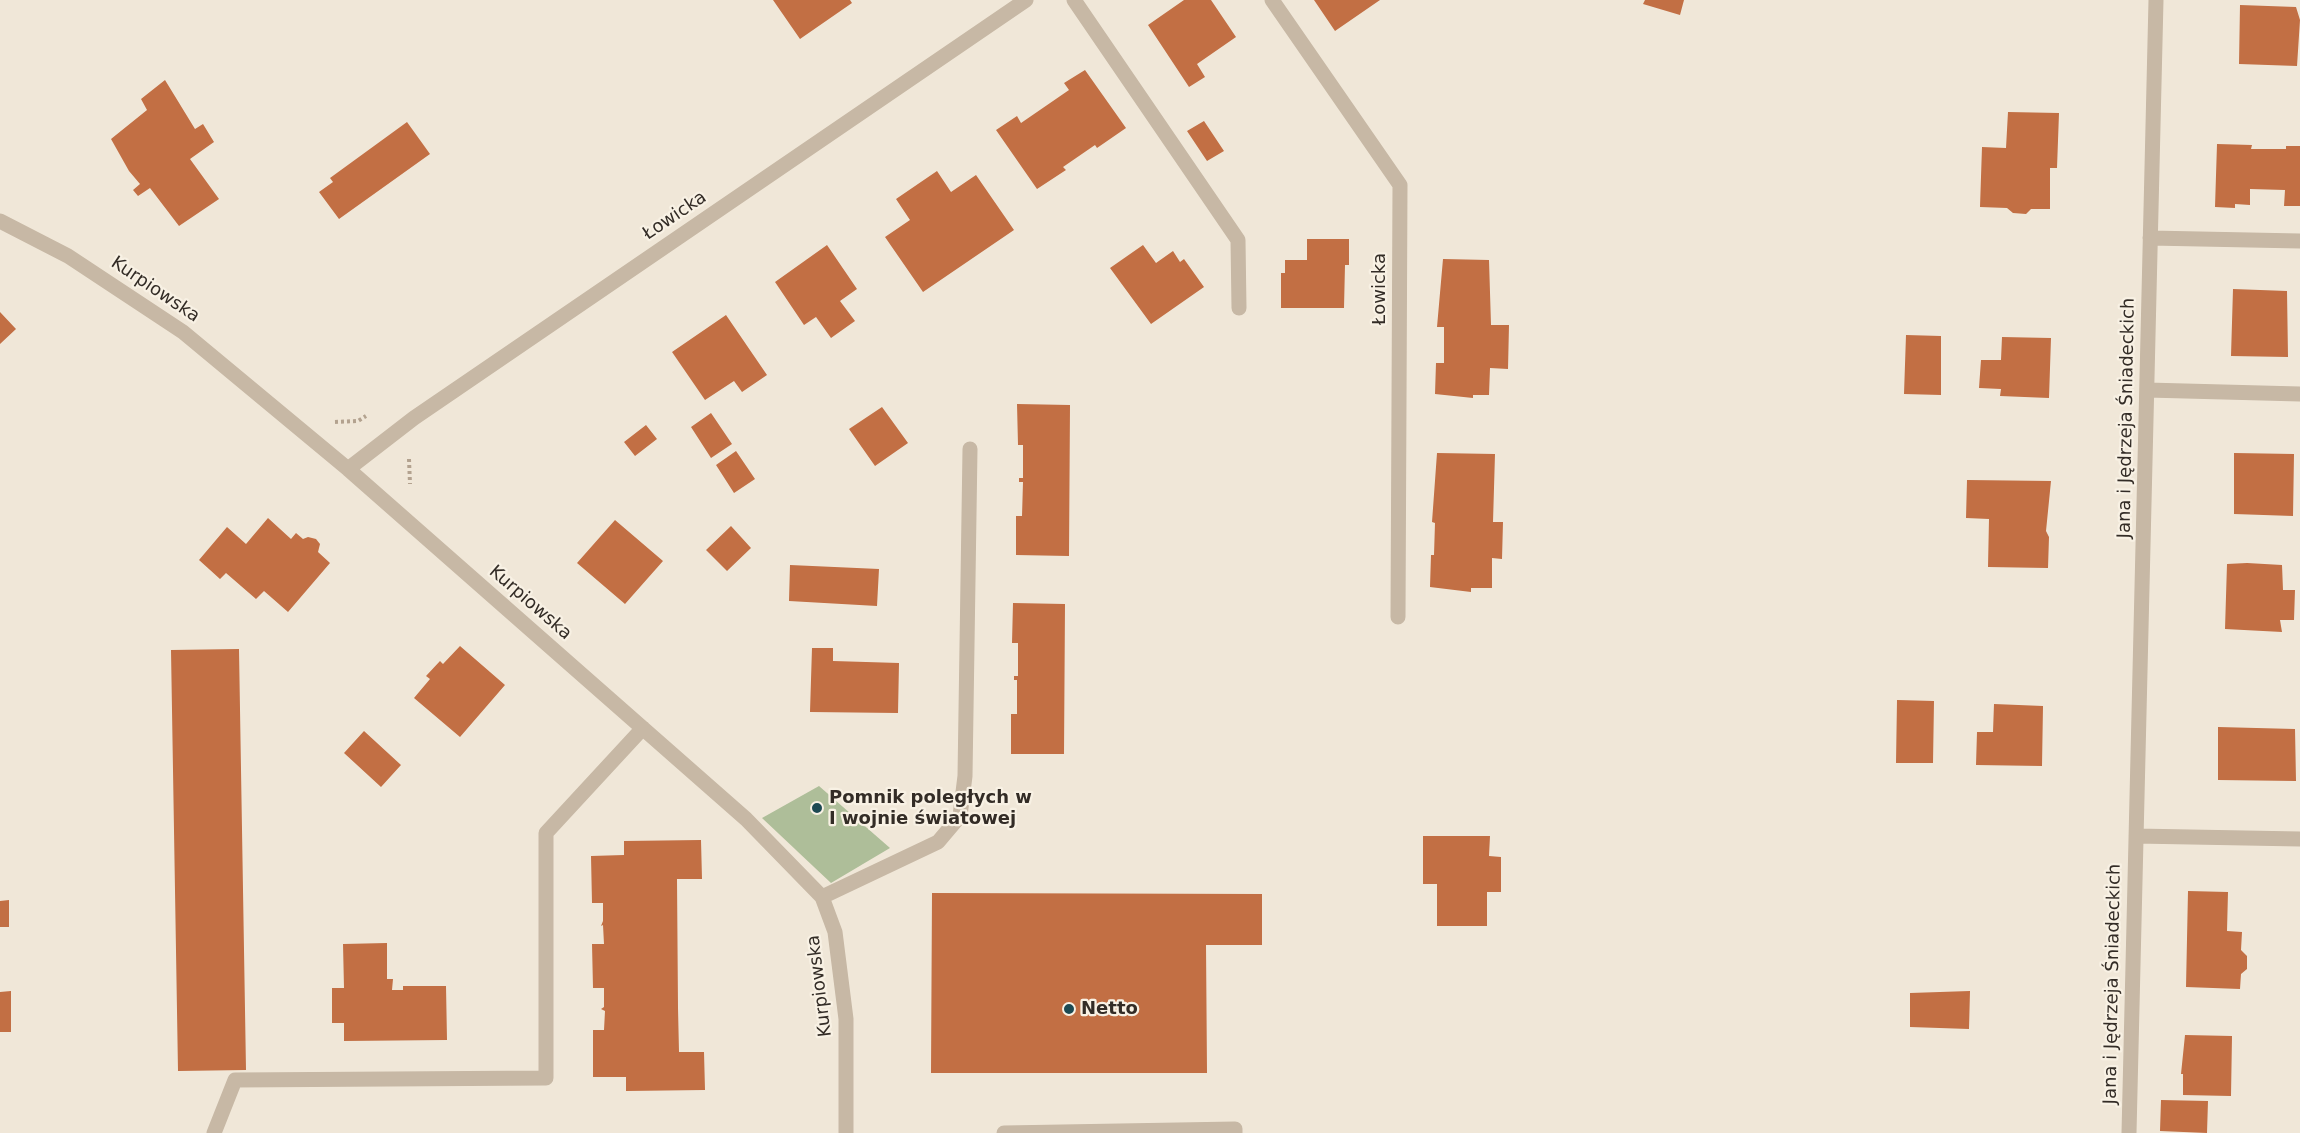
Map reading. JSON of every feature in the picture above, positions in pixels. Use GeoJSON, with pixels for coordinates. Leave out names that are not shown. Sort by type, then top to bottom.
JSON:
{"type":"FeatureCollection","features":[{"type":"Feature","properties":{"kind":"street","name":"Łowicka"},"geometry":{"type":"LineString","coordinates":[[348,469],[414,418],[1026,0]]}},
{"type":"Feature","properties":{"kind":"street"},"geometry":{"type":"LineString","coordinates":[[1074,0],[1238,240],[1239,308]]}},
{"type":"Feature","properties":{"kind":"street","name":"Łowicka"},"geometry":{"type":"LineString","coordinates":[[1272,0],[1400,185],[1398,617]]}},
{"type":"Feature","properties":{"kind":"street","name":"Jana i Jędrzeja Śniadeckich"},"geometry":{"type":"LineString","coordinates":[[2129,1133],[2156,0]]}},
{"type":"Feature","properties":{"kind":"street","name":"Kurpiowska"},"geometry":{"type":"LineString","coordinates":[[0,221],[68,256],[183,332],[348,469],[746,819],[822,897],[835,932],[846,1019],[846,1133]]}},
{"type":"Feature","properties":{"kind":"street"},"geometry":{"type":"LineString","coordinates":[[2150,238],[2300,241]]}},
{"type":"Feature","properties":{"kind":"street"},"geometry":{"type":"LineString","coordinates":[[2147,390],[2300,394]]}},
{"type":"Feature","properties":{"kind":"street"},"geometry":{"type":"LineString","coordinates":[[822,897],[938,842],[960,816],[965,776],[970,448]]}},
{"type":"Feature","properties":{"kind":"street"},"geometry":{"type":"LineString","coordinates":[[214,1133],[235,1080],[546,1077],[546,833],[643,728]]}},
{"type":"Feature","properties":{"kind":"street"},"geometry":{"type":"LineString","coordinates":[[2136,836],[2300,839]]}},
{"type":"Feature","properties":{"kind":"street"},"geometry":{"type":"LineString","coordinates":[[1004,1133],[1235,1129],[1235,1133]]}},
{"type":"Feature","properties":{"kind":"path"},"geometry":{"type":"LineString","coordinates":[[328,418],[335,422],[358,421],[368,415]]}},
{"type":"Feature","properties":{"kind":"path"},"geometry":{"type":"LineString","coordinates":[[411,494],[408,460],[414,453]]}},
{"type":"Feature","properties":{"kind":"green space"},"geometry":{"type":"Polygon","coordinates":[[[819,786],[890,848],[831,883],[762,818],[819,786]]]}},
{"type":"Feature","properties":{"kind":"building"},"geometry":{"type":"Polygon","coordinates":[[[773,0],[850,0],[852,3],[800,39],[773,0]]]}},
{"type":"Feature","properties":{"kind":"building"},"geometry":{"type":"Polygon","coordinates":[[[1184,0],[1211,0],[1236,37],[1197,64],[1205,77],[1189,87],[1148,25],[1184,0]]]}},
{"type":"Feature","properties":{"kind":"building"},"geometry":{"type":"Polygon","coordinates":[[[1314,0],[1380,0],[1335,31],[1314,0]]]}},
{"type":"Feature","properties":{"kind":"building"},"geometry":{"type":"Polygon","coordinates":[[[1645,0],[1684,0],[1680,15],[1643,4],[1645,0]]]}},
{"type":"Feature","properties":{"kind":"building"},"geometry":{"type":"Polygon","coordinates":[[[2240,5],[2296,7],[2300,20],[2297,66],[2239,64],[2240,5]]]}},
{"type":"Feature","properties":{"kind":"building"},"geometry":{"type":"Polygon","coordinates":[[[1085,70],[1126,128],[1097,148],[1095,145],[1063,167],[1066,170],[1037,189],[996,130],[1017,116],[1021,123],[1069,90],[1064,83],[1085,70]]]}},
{"type":"Feature","properties":{"kind":"building"},"geometry":{"type":"Polygon","coordinates":[[[165,80],[195,129],[203,124],[214,142],[190,159],[219,199],[179,226],[150,188],[138,196],[133,190],[140,184],[129,171],[111,139],[147,110],[141,99],[165,80]]]}},
{"type":"Feature","properties":{"kind":"building"},"geometry":{"type":"Polygon","coordinates":[[[2008,112],[2059,113],[2057,168],[2050,168],[2050,209],[2031,209],[2026,214],[2013,213],[2007,208],[1980,207],[1982,147],[2006,148],[2008,112]]]}},
{"type":"Feature","properties":{"kind":"building"},"geometry":{"type":"Polygon","coordinates":[[[1204,121],[1224,151],[1207,161],[1187,131],[1204,121]]]}},
{"type":"Feature","properties":{"kind":"building"},"geometry":{"type":"Polygon","coordinates":[[[407,122],[430,154],[339,219],[319,192],[333,182],[330,178],[407,122]]]}},
{"type":"Feature","properties":{"kind":"building"},"geometry":{"type":"Polygon","coordinates":[[[2217,144],[2252,145],[2251,149],[2286,149],[2286,146],[2300,146],[2300,206],[2284,206],[2285,190],[2250,189],[2250,205],[2235,204],[2235,208],[2215,207],[2217,144]]]}},
{"type":"Feature","properties":{"kind":"building"},"geometry":{"type":"Polygon","coordinates":[[[937,171],[951,192],[976,175],[1014,230],[923,292],[885,237],[910,220],[896,199],[937,171]]]}},
{"type":"Feature","properties":{"kind":"building"},"geometry":{"type":"Polygon","coordinates":[[[1307,239],[1349,239],[1349,265],[1345,265],[1344,308],[1281,308],[1281,273],[1285,273],[1285,260],[1307,260],[1307,239]]]}},
{"type":"Feature","properties":{"kind":"building"},"geometry":{"type":"Polygon","coordinates":[[[827,245],[857,289],[840,301],[855,321],[831,338],[816,317],[804,325],[775,282],[827,245]]]}},
{"type":"Feature","properties":{"kind":"building"},"geometry":{"type":"Polygon","coordinates":[[[1143,245],[1156,263],[1173,251],[1180,262],[1184,259],[1204,287],[1151,324],[1110,268],[1143,245]]]}},
{"type":"Feature","properties":{"kind":"building"},"geometry":{"type":"Polygon","coordinates":[[[1443,259],[1489,260],[1491,325],[1509,325],[1508,369],[1490,368],[1489,395],[1473,395],[1473,398],[1435,394],[1436,363],[1444,363],[1444,327],[1437,327],[1443,259]]]}},
{"type":"Feature","properties":{"kind":"building"},"geometry":{"type":"Polygon","coordinates":[[[2233,289],[2287,291],[2288,357],[2231,356],[2233,289]]]}},
{"type":"Feature","properties":{"kind":"building"},"geometry":{"type":"Polygon","coordinates":[[[0,312],[16,329],[0,344],[0,312]]]}},
{"type":"Feature","properties":{"kind":"building"},"geometry":{"type":"Polygon","coordinates":[[[726,315],[767,375],[742,392],[734,381],[705,400],[672,352],[726,315]]]}},
{"type":"Feature","properties":{"kind":"building"},"geometry":{"type":"Polygon","coordinates":[[[1906,335],[1941,336],[1941,395],[1904,394],[1906,335]]]}},
{"type":"Feature","properties":{"kind":"building"},"geometry":{"type":"Polygon","coordinates":[[[2002,337],[2051,338],[2049,398],[2000,396],[2001,389],[1979,388],[1981,360],[2001,360],[2002,337]]]}},
{"type":"Feature","properties":{"kind":"building"},"geometry":{"type":"Polygon","coordinates":[[[1017,404],[1070,405],[1069,556],[1016,555],[1016,516],[1022,516],[1023,482],[1019,482],[1019,478],[1023,478],[1023,445],[1018,445],[1017,404]]]}},
{"type":"Feature","properties":{"kind":"building"},"geometry":{"type":"Polygon","coordinates":[[[882,407],[908,443],[875,466],[849,429],[882,407]]]}},
{"type":"Feature","properties":{"kind":"building"},"geometry":{"type":"Polygon","coordinates":[[[711,413],[732,444],[711,458],[691,427],[711,413]]]}},
{"type":"Feature","properties":{"kind":"building"},"geometry":{"type":"Polygon","coordinates":[[[646,425],[657,439],[635,456],[624,442],[646,425]]]}},
{"type":"Feature","properties":{"kind":"building"},"geometry":{"type":"Polygon","coordinates":[[[736,451],[755,479],[734,493],[716,465],[736,451]]]}},
{"type":"Feature","properties":{"kind":"building"},"geometry":{"type":"Polygon","coordinates":[[[1437,453],[1495,454],[1493,522],[1503,522],[1502,559],[1492,558],[1492,588],[1471,588],[1471,592],[1430,587],[1431,555],[1434,555],[1435,523],[1432,522],[1437,453]]]}},
{"type":"Feature","properties":{"kind":"building"},"geometry":{"type":"Polygon","coordinates":[[[2234,453],[2294,454],[2293,516],[2234,514],[2234,453]]]}},
{"type":"Feature","properties":{"kind":"building"},"geometry":{"type":"Polygon","coordinates":[[[1967,480],[2051,481],[2046,531],[2049,537],[2048,568],[1988,567],[1989,519],[1966,518],[1967,480]]]}},
{"type":"Feature","properties":{"kind":"building"},"geometry":{"type":"Polygon","coordinates":[[[268,518],[291,539],[296,533],[303,539],[308,537],[316,539],[320,544],[318,552],[330,563],[288,612],[264,591],[256,599],[226,573],[220,579],[199,560],[227,527],[246,544],[268,518]]]}},
{"type":"Feature","properties":{"kind":"building"},"geometry":{"type":"Polygon","coordinates":[[[615,520],[663,561],[625,604],[577,563],[615,520]]]}},
{"type":"Feature","properties":{"kind":"building"},"geometry":{"type":"Polygon","coordinates":[[[731,526],[751,548],[727,571],[706,550],[731,526]]]}},
{"type":"Feature","properties":{"kind":"building"},"geometry":{"type":"Polygon","coordinates":[[[2227,564],[2282,565],[2283,590],[2295,590],[2294,620],[2280,620],[2282,632],[2225,629],[2227,564]]]}},
{"type":"Feature","properties":{"kind":"building"},"geometry":{"type":"Polygon","coordinates":[[[790,565],[879,569],[877,606],[789,601],[790,565]]]}},
{"type":"Feature","properties":{"kind":"building"},"geometry":{"type":"Polygon","coordinates":[[[1013,603],[1065,604],[1064,754],[1011,754],[1011,714],[1017,714],[1017,680],[1014,680],[1014,676],[1018,676],[1018,643],[1012,643],[1013,603]]]}},
{"type":"Feature","properties":{"kind":"building"},"geometry":{"type":"Polygon","coordinates":[[[460,646],[505,685],[460,737],[414,698],[430,679],[426,676],[440,661],[443,664],[460,646]]]}},
{"type":"Feature","properties":{"kind":"building"},"geometry":{"type":"Polygon","coordinates":[[[812,648],[833,648],[833,661],[899,663],[898,713],[810,712],[812,648]]]}},
{"type":"Feature","properties":{"kind":"building"},"geometry":{"type":"Polygon","coordinates":[[[239,649],[246,1070],[178,1071],[171,650],[239,649]]]}},
{"type":"Feature","properties":{"kind":"building"},"geometry":{"type":"Polygon","coordinates":[[[1897,700],[1934,701],[1933,763],[1896,763],[1897,700]]]}},
{"type":"Feature","properties":{"kind":"building"},"geometry":{"type":"Polygon","coordinates":[[[1994,704],[2043,706],[2042,766],[1976,765],[1977,732],[1993,732],[1994,704]]]}},
{"type":"Feature","properties":{"kind":"building"},"geometry":{"type":"Polygon","coordinates":[[[2218,727],[2295,729],[2296,781],[2218,780],[2218,727]]]}},
{"type":"Feature","properties":{"kind":"building"},"geometry":{"type":"Polygon","coordinates":[[[364,731],[401,765],[381,787],[344,753],[364,731]]]}},
{"type":"Feature","properties":{"kind":"building"},"geometry":{"type":"Polygon","coordinates":[[[1423,836],[1490,836],[1489,856],[1501,857],[1501,892],[1487,892],[1487,926],[1437,926],[1437,884],[1423,884],[1423,836]]]}},
{"type":"Feature","properties":{"kind":"building"},"geometry":{"type":"Polygon","coordinates":[[[701,840],[702,879],[677,879],[678,1008],[679,1052],[704,1052],[705,1090],[626,1091],[626,1077],[593,1077],[593,1030],[604,1030],[605,1011],[601,1009],[604,1007],[604,988],[593,988],[592,944],[604,944],[603,925],[601,926],[603,903],[592,903],[591,856],[624,855],[624,841],[701,840]]]}},
{"type":"Feature","properties":{"kind":"building"},"geometry":{"type":"Polygon","coordinates":[[[2188,891],[2228,892],[2227,931],[2242,932],[2241,950],[2247,956],[2247,969],[2241,974],[2240,989],[2186,987],[2188,891]]]}},
{"type":"Feature","properties":{"kind":"building","name":"Netto"},"geometry":{"type":"Polygon","coordinates":[[[932,893],[1262,894],[1262,945],[1206,945],[1207,1073],[931,1073],[932,893]]]}},
{"type":"Feature","properties":{"kind":"building"},"geometry":{"type":"Polygon","coordinates":[[[9,900],[9,927],[0,927],[0,901],[9,900]]]}},
{"type":"Feature","properties":{"kind":"building"},"geometry":{"type":"Polygon","coordinates":[[[387,943],[387,979],[393,979],[392,990],[403,990],[403,986],[446,986],[447,1040],[344,1041],[344,1023],[332,1023],[332,988],[344,988],[343,944],[387,943]]]}},
{"type":"Feature","properties":{"kind":"building"},"geometry":{"type":"Polygon","coordinates":[[[11,991],[11,1032],[0,1032],[0,992],[11,991]]]}},
{"type":"Feature","properties":{"kind":"building"},"geometry":{"type":"Polygon","coordinates":[[[1970,991],[1969,1029],[1910,1027],[1910,993],[1970,991]]]}},
{"type":"Feature","properties":{"kind":"building"},"geometry":{"type":"Polygon","coordinates":[[[2185,1035],[2232,1036],[2231,1096],[2183,1095],[2183,1074],[2181,1074],[2185,1035]]]}},
{"type":"Feature","properties":{"kind":"building"},"geometry":{"type":"Polygon","coordinates":[[[2161,1100],[2208,1101],[2207,1133],[2160,1131],[2161,1100]]]}},
{"type":"Feature","properties":{"kind":"place","name":"Pomnik poległych w I wojnie światowej"},"geometry":{"type":"Point","coordinates":[817,808]}},
{"type":"Feature","properties":{"kind":"place","name":"Netto"},"geometry":{"type":"Point","coordinates":[1069,1009]}}]}
